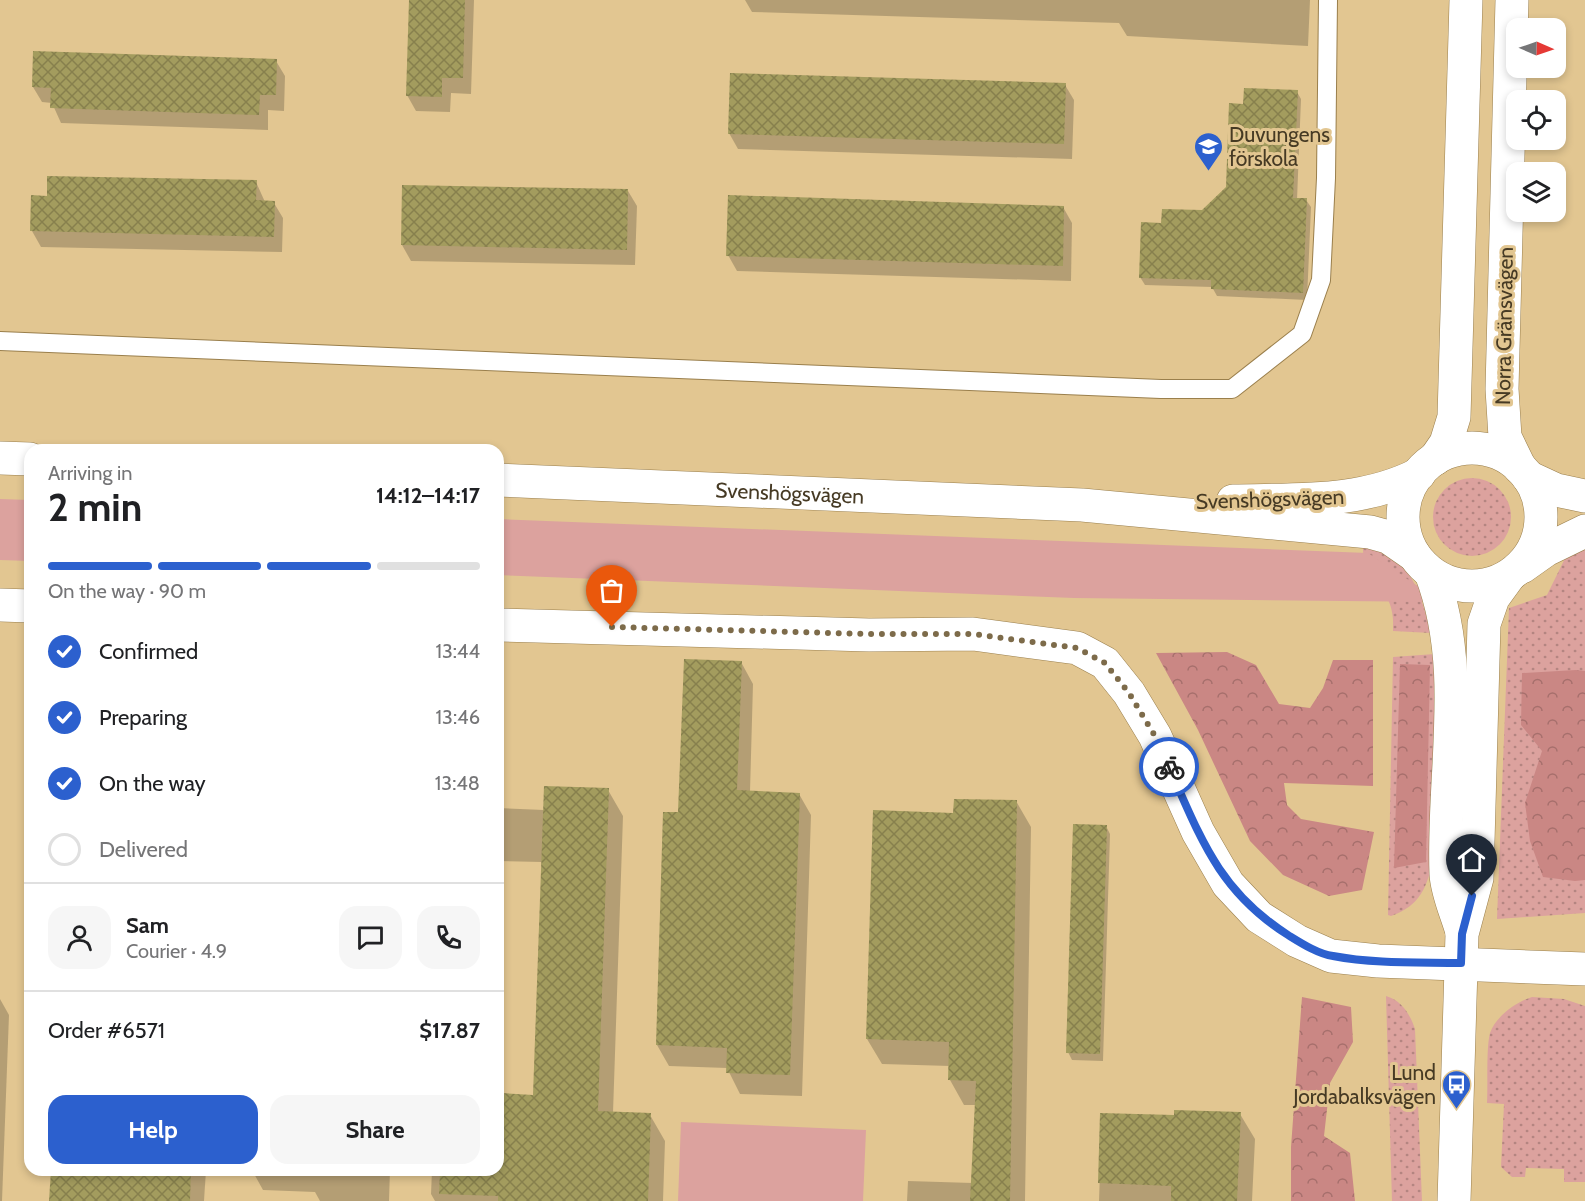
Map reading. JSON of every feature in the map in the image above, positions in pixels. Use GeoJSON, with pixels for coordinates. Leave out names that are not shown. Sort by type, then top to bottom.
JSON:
{"type":"FeatureCollection","features":[{"type":"Feature","properties":{"kind":"street"},"geometry":{"type":"LineString","coordinates":[[1462,948],[1446,877],[1451,723],[1445,618],[1422,564],[1406,537],[1403,513],[1410,487],[1446,443],[1454,417],[1466,0]]}},
{"type":"Feature","properties":{"kind":"street","name":"Norra Gränsvägen"},"geometry":{"type":"LineString","coordinates":[[1512,0],[1502,389],[1505,437],[1524,473]]}},
{"type":"Feature","properties":{"kind":"street","name":"Svenshögsvägen"},"geometry":{"type":"LineString","coordinates":[[1082,505],[1342,497],[1379,491],[1457,450],[1481,449],[1495,452],[1524,473],[1556,490],[1585,496]]}},
{"type":"Feature","properties":{"kind":"street"},"geometry":{"type":"LineString","coordinates":[[0,458],[24,459]]}},
{"type":"Feature","properties":{"kind":"street"},"geometry":{"type":"LineString","coordinates":[[1454,1201],[1462,948],[1477,878],[1484,624],[1493,598],[1536,543],[1541,522],[1538,498],[1524,473]]}},
{"type":"Feature","properties":{"kind":"street","name":"Svenshögsvägen"},"geometry":{"type":"LineString","coordinates":[[504,480],[1082,505],[1370,532],[1389,537],[1422,564],[1452,584],[1472,587],[1496,582],[1546,550],[1585,531]]}},
{"type":"Feature","properties":{"kind":"street"},"geometry":{"type":"LineString","coordinates":[[0,605],[24,606]]}},
{"type":"Feature","properties":{"kind":"street"},"geometry":{"type":"LineString","coordinates":[[504,625],[869,634],[973,634],[1077,648],[1105,663],[1129,693],[1155,736],[1208,850],[1228,884],[1260,917],[1297,941],[1331,956],[1378,961],[1462,948],[1585,969]]}},
{"type":"Feature","properties":{"kind":"lane"},"geometry":{"type":"LineString","coordinates":[[0,341],[1161,389],[1232,389],[1302,334],[1321,280],[1326,178],[1328,0]]}},
{"type":"Feature","properties":{"kind":"shaded area"},"geometry":{"type":"Polygon","coordinates":[[[1464,478],[1480,478],[1494,484],[1505,495],[1511,509],[1511,525],[1505,539],[1494,550],[1480,556],[1464,556],[1450,550],[1439,539],[1433,525],[1433,509],[1439,495],[1450,484],[1464,478]]]}},
{"type":"Feature","properties":{"kind":"shaded area"},"geometry":{"type":"Polygon","coordinates":[[[0,499],[24,500],[24,561],[0,560],[0,499]]]}},
{"type":"Feature","properties":{"kind":"shaded area"},"geometry":{"type":"Polygon","coordinates":[[[504,519],[1368,553],[1442,602],[1074,598],[504,575],[504,519]]]}},
{"type":"Feature","properties":{"kind":"shaded area"},"geometry":{"type":"Polygon","coordinates":[[[1585,539],[1585,913],[1497,919],[1509,608],[1547,595],[1573,542],[1585,539]]]}},
{"type":"Feature","properties":{"kind":"shaded area"},"geometry":{"type":"Polygon","coordinates":[[[1363,547],[1386,553],[1404,567],[1416,588],[1431,633],[1393,631],[1390,604],[1368,569],[1363,547]]]}},
{"type":"Feature","properties":{"kind":"shaded area"},"geometry":{"type":"Polygon","coordinates":[[[1435,654],[1433,858],[1425,886],[1416,901],[1391,916],[1388,915],[1393,657],[1435,654]]]}},
{"type":"Feature","properties":{"kind":"shaded area"},"geometry":{"type":"Polygon","coordinates":[[[1386,996],[1404,1008],[1415,1029],[1422,1201],[1392,1201],[1386,996]]]}},
{"type":"Feature","properties":{"kind":"shaded area"},"geometry":{"type":"Polygon","coordinates":[[[1532,997],[1564,999],[1585,1006],[1585,1182],[1564,1182],[1564,1169],[1526,1168],[1525,1177],[1512,1177],[1501,1167],[1504,1104],[1487,1103],[1490,1033],[1502,1015],[1513,1006],[1532,997]]]}},
{"type":"Feature","properties":{"kind":"shaded area"},"geometry":{"type":"Polygon","coordinates":[[[681,1122],[866,1130],[863,1201],[678,1201],[681,1122]]]}},
{"type":"Feature","properties":{"kind":"green space"},"geometry":{"type":"Polygon","coordinates":[[[1227,652],[1256,665],[1279,704],[1310,708],[1323,688],[1333,660],[1373,660],[1373,786],[1284,783],[1287,805],[1301,819],[1374,832],[1362,890],[1329,896],[1283,875],[1250,841],[1198,730],[1156,653],[1227,652]]]}},
{"type":"Feature","properties":{"kind":"green space"},"geometry":{"type":"Polygon","coordinates":[[[1400,664],[1430,665],[1426,862],[1394,868],[1400,664]]]}},
{"type":"Feature","properties":{"kind":"green space"},"geometry":{"type":"Polygon","coordinates":[[[1585,671],[1585,880],[1575,881],[1543,877],[1530,841],[1525,803],[1542,751],[1521,725],[1522,673],[1585,671]]]}},
{"type":"Feature","properties":{"kind":"green space"},"geometry":{"type":"Polygon","coordinates":[[[1302,997],[1351,1007],[1353,1042],[1330,1083],[1324,1136],[1350,1153],[1355,1201],[1291,1201],[1291,1147],[1302,997]]]}},
{"type":"Feature","properties":{"kind":"building"},"geometry":{"type":"Polygon","coordinates":[[[409,0],[465,0],[463,78],[442,78],[442,97],[406,96],[409,0]]]}},
{"type":"Feature","properties":{"kind":"building"},"geometry":{"type":"Polygon","coordinates":[[[33,51],[277,59],[276,95],[260,95],[259,115],[50,108],[51,88],[32,87],[33,51]]]}},
{"type":"Feature","properties":{"kind":"building"},"geometry":{"type":"Polygon","coordinates":[[[730,73],[1066,83],[1064,144],[728,134],[730,73]]]}},
{"type":"Feature","properties":{"kind":"building"},"geometry":{"type":"Polygon","coordinates":[[[1244,88],[1298,90],[1293,198],[1307,198],[1303,293],[1211,289],[1211,280],[1139,278],[1141,222],[1161,223],[1162,209],[1202,210],[1226,187],[1229,103],[1243,104],[1244,88]]]}},
{"type":"Feature","properties":{"kind":"building"},"geometry":{"type":"Polygon","coordinates":[[[47,176],[257,180],[256,200],[275,201],[274,237],[30,231],[31,195],[47,196],[47,176]]]}},
{"type":"Feature","properties":{"kind":"building"},"geometry":{"type":"Polygon","coordinates":[[[402,185],[628,189],[627,250],[401,245],[402,185]]]}},
{"type":"Feature","properties":{"kind":"building"},"geometry":{"type":"Polygon","coordinates":[[[728,195],[1064,206],[1063,266],[726,256],[728,195]]]}},
{"type":"Feature","properties":{"kind":"building"},"geometry":{"type":"Polygon","coordinates":[[[684,659],[742,661],[737,790],[800,793],[790,1075],[726,1073],[727,1048],[656,1045],[663,812],[678,812],[684,659]]]}},
{"type":"Feature","properties":{"kind":"building"},"geometry":{"type":"Polygon","coordinates":[[[544,786],[609,788],[598,1111],[651,1113],[648,1201],[498,1201],[498,1196],[439,1194],[440,1176],[504,1176],[504,1093],[533,1095],[544,786]]]}},
{"type":"Feature","properties":{"kind":"building"},"geometry":{"type":"Polygon","coordinates":[[[954,799],[1017,800],[1010,1201],[970,1201],[976,1081],[948,1080],[949,1042],[866,1039],[873,810],[953,813],[954,799]]]}},
{"type":"Feature","properties":{"kind":"building"},"geometry":{"type":"Polygon","coordinates":[[[1073,824],[1107,825],[1100,1054],[1066,1053],[1073,824]]]}},
{"type":"Feature","properties":{"kind":"building"},"geometry":{"type":"Polygon","coordinates":[[[1174,1110],[1241,1112],[1237,1201],[1171,1201],[1171,1186],[1098,1183],[1100,1113],[1174,1115],[1174,1110]]]}},
{"type":"Feature","properties":{"kind":"building"},"geometry":{"type":"Polygon","coordinates":[[[51,1176],[191,1176],[190,1201],[49,1201],[51,1176]]]}},
{"type":"Feature","properties":{"kind":"way so far"},"geometry":{"type":"LineString","coordinates":[[612,627],[869,634],[973,634],[1077,648],[1105,663],[1129,693],[1155,736],[1169,767]]}},
{"type":"Feature","properties":{"kind":"place","name":"Duvungens förskola"},"geometry":{"type":"Point","coordinates":[1208,172]}},
{"type":"Feature","properties":{"kind":"place","name":"Lund Jordabalksvägen"},"geometry":{"type":"Point","coordinates":[1457,1110]}},
{"type":"Feature","properties":{"kind":"route"},"geometry":{"type":"LineString","coordinates":[[1169,767],[1198,832],[1228,884],[1260,917],[1297,941],[1331,956],[1378,961],[1461,963],[1462,934],[1472,896]]}}]}
